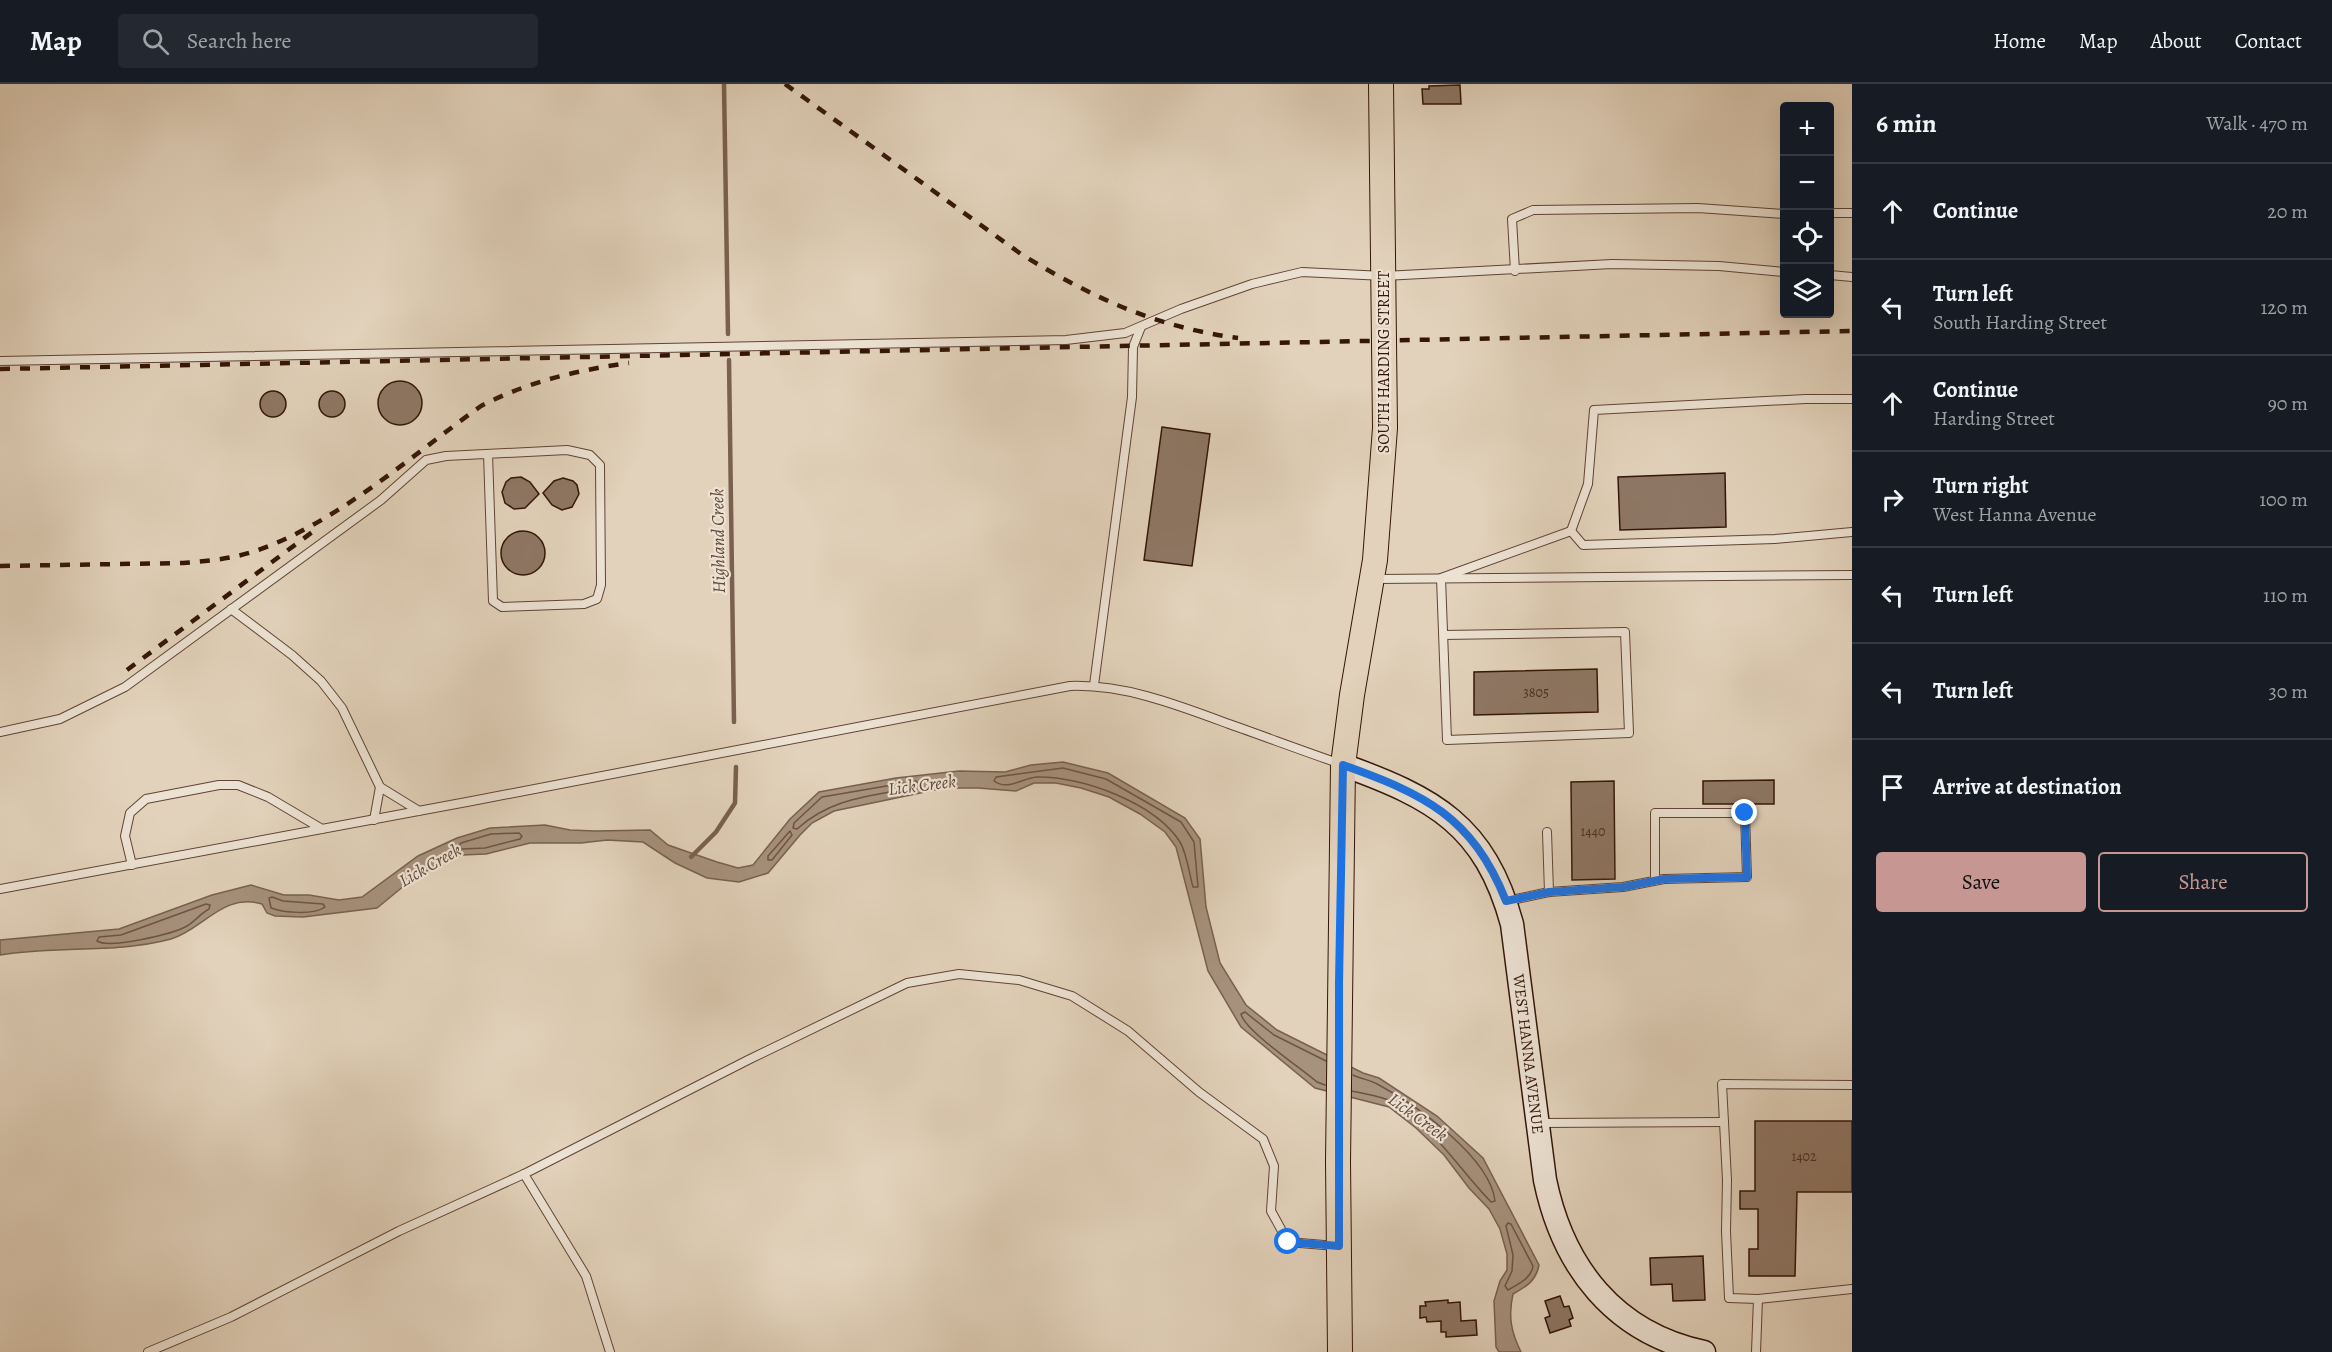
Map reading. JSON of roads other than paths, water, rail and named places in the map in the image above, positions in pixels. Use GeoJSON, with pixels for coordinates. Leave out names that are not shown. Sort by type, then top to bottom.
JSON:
{"type":"FeatureCollection","features":[{"type":"Feature","properties":{"kind":"main road","name":"SOUTH HARDING STREET"},"geometry":{"type":"LineString","coordinates":[[1339,1246],[1339,982],[1343,765],[1371,579],[1385,429],[1382,84]]}},
{"type":"Feature","properties":{"kind":"main road","name":"WEST HANNA AVENUE"},"geometry":{"type":"LineString","coordinates":[[1343,765],[1388,781],[1448,814],[1480,851],[1499,883],[1506,901],[1514,938],[1545,1180],[1552,1210],[1562,1237],[1575,1261],[1596,1290],[1621,1313],[1645,1330],[1695,1351]]}},
{"type":"Feature","properties":{"kind":"main road"},"geometry":{"type":"LineString","coordinates":[[1339,1246],[1340,1352]]}},
{"type":"Feature","properties":{"kind":"lane"},"geometry":{"type":"LineString","coordinates":[[1515,271],[1512,219],[1533,210],[1698,208],[1780,214]]}},
{"type":"Feature","properties":{"kind":"lane"},"geometry":{"type":"LineString","coordinates":[[1834,213],[1852,213]]}},
{"type":"Feature","properties":{"kind":"lane"},"geometry":{"type":"LineString","coordinates":[[0,361],[1066,340],[1125,333],[1181,309],[1252,284],[1302,272],[1384,276],[1515,271],[1612,264],[1719,266],[1780,272]]}},
{"type":"Feature","properties":{"kind":"lane"},"geometry":{"type":"LineString","coordinates":[[1834,275],[1852,277]]}},
{"type":"Feature","properties":{"kind":"lane"},"geometry":{"type":"LineString","coordinates":[[1094,685],[1132,398],[1133,347],[1141,327]]}},
{"type":"Feature","properties":{"kind":"lane"},"geometry":{"type":"LineString","coordinates":[[1571,531],[1588,484],[1594,410],[1805,399],[1852,399]]}},
{"type":"Feature","properties":{"kind":"lane"},"geometry":{"type":"LineString","coordinates":[[0,732],[60,719],[125,687],[381,500],[426,460],[446,456],[567,450],[590,455],[600,465],[602,585],[597,599],[584,604],[501,607],[493,601],[488,454]]}},
{"type":"Feature","properties":{"kind":"lane"},"geometry":{"type":"LineString","coordinates":[[1441,578],[1571,531]]}},
{"type":"Feature","properties":{"kind":"lane"},"geometry":{"type":"LineString","coordinates":[[1571,531],[1584,545],[1775,539],[1852,532]]}},
{"type":"Feature","properties":{"kind":"lane"},"geometry":{"type":"LineString","coordinates":[[1371,579],[1852,575]]}},
{"type":"Feature","properties":{"kind":"lane"},"geometry":{"type":"LineString","coordinates":[[1441,578],[1443,635],[1447,740],[1629,733],[1625,632],[1443,635]]}},
{"type":"Feature","properties":{"kind":"lane"},"geometry":{"type":"LineString","coordinates":[[231,609],[292,655],[321,681],[342,708],[380,787],[419,811]]}},
{"type":"Feature","properties":{"kind":"lane"},"geometry":{"type":"LineString","coordinates":[[0,889],[374,820],[1061,688],[1094,685],[1139,694],[1192,710],[1343,765]]}},
{"type":"Feature","properties":{"kind":"lane"},"geometry":{"type":"LineString","coordinates":[[132,865],[125,836],[130,813],[146,800],[219,785],[238,785],[268,797],[322,829]]}},
{"type":"Feature","properties":{"kind":"lane"},"geometry":{"type":"LineString","coordinates":[[374,820],[380,787]]}},
{"type":"Feature","properties":{"kind":"lane"},"geometry":{"type":"LineString","coordinates":[[1506,901],[1549,892],[1623,887],[1655,881],[1747,877],[1745,813],[1655,813],[1655,881]]}},
{"type":"Feature","properties":{"kind":"lane"},"geometry":{"type":"LineString","coordinates":[[1547,832],[1549,892]]}},
{"type":"Feature","properties":{"kind":"lane"},"geometry":{"type":"LineString","coordinates":[[148,1352],[231,1317],[399,1231],[524,1174],[750,1059],[907,983],[958,974],[1019,980],[1072,996],[1128,1031],[1199,1092],[1263,1140],[1274,1166],[1271,1211],[1288,1242],[1339,1246]]}},
{"type":"Feature","properties":{"kind":"lane"},"geometry":{"type":"LineString","coordinates":[[1852,1085],[1722,1084],[1729,1298],[1758,1299],[1852,1289]]}},
{"type":"Feature","properties":{"kind":"lane"},"geometry":{"type":"LineString","coordinates":[[1538,1123],[1724,1122]]}},
{"type":"Feature","properties":{"kind":"lane"},"geometry":{"type":"LineString","coordinates":[[524,1174],[586,1276],[610,1352]]}},
{"type":"Feature","properties":{"kind":"lane"},"geometry":{"type":"LineString","coordinates":[[1756,1352],[1758,1299]]}},
{"type":"Feature","properties":{"kind":"water","name":"Lick Creek"},"geometry":{"type":"Polygon","coordinates":[[[1063,762],[1108,773],[1185,818],[1200,839],[1206,907],[1220,963],[1246,1005],[1277,1030],[1363,1073],[1379,1078],[1437,1116],[1483,1158],[1539,1265],[1530,1283],[1513,1294],[1511,1324],[1521,1352],[1499,1352],[1496,1347],[1494,1301],[1500,1281],[1507,1270],[1507,1254],[1500,1229],[1489,1209],[1469,1188],[1444,1155],[1416,1128],[1389,1107],[1315,1088],[1241,1027],[1208,971],[1176,847],[1165,832],[1140,814],[1109,797],[1081,788],[1056,783],[1034,783],[1016,791],[944,788],[834,811],[812,823],[768,873],[739,882],[707,878],[675,863],[643,842],[607,840],[581,843],[530,843],[486,854],[462,855],[438,864],[405,885],[377,908],[303,917],[275,916],[267,913],[262,904],[236,903],[225,907],[182,934],[150,944],[43,950],[0,955],[0,940],[119,929],[212,895],[251,885],[284,895],[309,895],[339,900],[362,897],[418,856],[457,838],[490,828],[545,825],[570,830],[650,830],[668,845],[738,868],[753,865],[790,819],[819,792],[896,778],[959,771],[1005,772],[1031,765],[1063,762]]]}},
{"type":"Feature","properties":{"kind":"waterway","name":"Highland Creek"},"geometry":{"type":"LineString","coordinates":[[724,84],[728,334]]}},
{"type":"Feature","properties":{"kind":"waterway","name":"Highland Creek"},"geometry":{"type":"LineString","coordinates":[[729,360],[734,722]]}},
{"type":"Feature","properties":{"kind":"waterway","name":"Highland Creek"},"geometry":{"type":"LineString","coordinates":[[691,857],[716,832],[735,803],[736,767]]}},
{"type":"Feature","properties":{"kind":"railway"},"geometry":{"type":"LineString","coordinates":[[785,84],[1021,254],[1047,270],[1099,297],[1151,318],[1208,333],[1238,338]]}},
{"type":"Feature","properties":{"kind":"railway"},"geometry":{"type":"LineString","coordinates":[[0,369],[1852,331]]}},
{"type":"Feature","properties":{"kind":"railway"},"geometry":{"type":"LineString","coordinates":[[0,566],[183,563],[246,554],[285,539],[344,506],[481,406],[516,390],[553,378],[629,363]]}},
{"type":"Feature","properties":{"kind":"railway"},"geometry":{"type":"LineString","coordinates":[[127,670],[315,530]]}}]}
